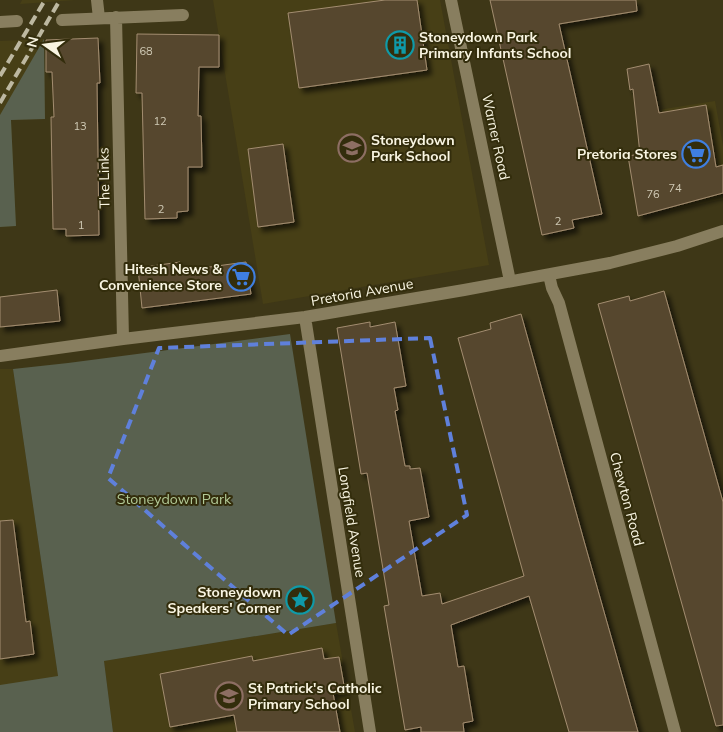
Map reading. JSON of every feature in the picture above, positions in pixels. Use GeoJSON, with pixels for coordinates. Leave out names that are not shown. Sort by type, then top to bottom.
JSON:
{"type":"FeatureCollection","features":[{"type":"Feature","properties":{"kind":"street"},"geometry":{"type":"LineString","coordinates":[[98,0],[98,18]]}},
{"type":"Feature","properties":{"kind":"street","name":"Warner Road"},"geometry":{"type":"LineString","coordinates":[[451,0],[510,281]]}},
{"type":"Feature","properties":{"kind":"street"},"geometry":{"type":"LineString","coordinates":[[62,20],[183,14]]}},
{"type":"Feature","properties":{"kind":"street","name":"The Links"},"geometry":{"type":"LineString","coordinates":[[116,17],[123,339]]}},
{"type":"Feature","properties":{"kind":"street"},"geometry":{"type":"LineString","coordinates":[[0,22],[17,21]]}},
{"type":"Feature","properties":{"kind":"street","name":"Pretoria Avenue"},"geometry":{"type":"LineString","coordinates":[[0,356],[305,317],[549,275],[610,263],[677,246],[723,231]]}},
{"type":"Feature","properties":{"kind":"street","name":"Chewton Road"},"geometry":{"type":"LineString","coordinates":[[549,275],[552,288],[559,303],[675,732]]}},
{"type":"Feature","properties":{"kind":"street","name":"Longfield Avenue"},"geometry":{"type":"LineString","coordinates":[[305,317],[370,732]]}},
{"type":"Feature","properties":{"kind":"highlighted area"},"geometry":{"type":"Polygon","coordinates":[[[430,338],[467,515],[288,635],[108,478],[159,348],[430,338]]]}},
{"type":"Feature","properties":{"kind":"shaded area"},"geometry":{"type":"Polygon","coordinates":[[[22,0],[75,0],[20,4],[22,0]]]}},
{"type":"Feature","properties":{"kind":"shaded area","name":"Stoneydown Park School"},"geometry":{"type":"Polygon","coordinates":[[[213,0],[440,0],[489,265],[263,304],[213,0]]]}},
{"type":"Feature","properties":{"kind":"shaded area"},"geometry":{"type":"Polygon","coordinates":[[[44,39],[45,119],[11,120],[16,226],[0,227],[0,41],[44,39]]]}},
{"type":"Feature","properties":{"kind":"shaded area"},"geometry":{"type":"Polygon","coordinates":[[[715,101],[723,146],[723,199],[670,211],[652,111],[715,101]]]}},
{"type":"Feature","properties":{"kind":"shaded area"},"geometry":{"type":"Polygon","coordinates":[[[0,369],[13,369],[58,676],[0,732],[0,369]]]}},
{"type":"Feature","properties":{"kind":"shaded area","name":"St Patrick's Catholic Primary School"},"geometry":{"type":"Polygon","coordinates":[[[336,623],[355,732],[113,732],[104,661],[336,623]]]}},
{"type":"Feature","properties":{"kind":"green space"},"geometry":{"type":"Polygon","coordinates":[[[44,39],[45,119],[11,120],[16,226],[0,227],[0,115],[44,39]]]}},
{"type":"Feature","properties":{"kind":"green space","name":"Stoneydown Park"},"geometry":{"type":"Polygon","coordinates":[[[290,334],[336,623],[104,661],[113,732],[0,732],[0,685],[58,676],[13,369],[290,334]]]}},
{"type":"Feature","properties":{"kind":"building","name":"Stoneydown Park Primary Infants School"},"geometry":{"type":"Polygon","coordinates":[[[385,0],[417,0],[427,70],[299,88],[288,13],[385,0]]]}},
{"type":"Feature","properties":{"kind":"building"},"geometry":{"type":"Polygon","coordinates":[[[490,0],[636,0],[637,11],[559,24],[602,214],[572,220],[574,228],[542,235],[490,0]]]}},
{"type":"Feature","properties":{"kind":"building"},"geometry":{"type":"Polygon","coordinates":[[[137,34],[219,35],[219,67],[199,67],[198,116],[201,116],[202,167],[188,167],[188,211],[177,212],[177,218],[145,219],[142,93],[136,93],[137,34]]]}},
{"type":"Feature","properties":{"kind":"building"},"geometry":{"type":"Polygon","coordinates":[[[98,38],[100,83],[97,83],[99,235],[66,236],[66,229],[53,229],[51,117],[54,117],[52,72],[46,72],[46,40],[98,38]]]}},
{"type":"Feature","properties":{"kind":"building"},"geometry":{"type":"Polygon","coordinates":[[[649,64],[659,113],[706,105],[716,167],[723,165],[723,193],[638,216],[628,156],[640,154],[633,89],[630,90],[627,69],[649,64]]]}},
{"type":"Feature","properties":{"kind":"building"},"geometry":{"type":"Polygon","coordinates":[[[283,144],[294,222],[258,227],[248,149],[283,144]]]}},
{"type":"Feature","properties":{"kind":"building"},"geometry":{"type":"Polygon","coordinates":[[[180,262],[180,271],[246,262],[251,294],[142,308],[138,268],[180,262]]]}},
{"type":"Feature","properties":{"kind":"building"},"geometry":{"type":"Polygon","coordinates":[[[57,290],[60,321],[0,327],[0,297],[57,290]]]}},
{"type":"Feature","properties":{"kind":"building"},"geometry":{"type":"Polygon","coordinates":[[[664,291],[723,502],[723,725],[716,726],[598,304],[629,296],[630,301],[664,291]]]}},
{"type":"Feature","properties":{"kind":"building"},"geometry":{"type":"Polygon","coordinates":[[[521,314],[638,732],[569,732],[529,596],[451,625],[458,667],[464,666],[473,721],[463,723],[464,732],[421,732],[421,727],[405,730],[384,606],[389,605],[367,473],[361,474],[337,328],[370,322],[370,327],[395,322],[406,386],[394,388],[398,410],[395,411],[405,466],[410,466],[410,469],[420,468],[429,517],[409,521],[422,596],[440,593],[442,604],[524,576],[458,338],[491,329],[490,323],[521,314]]]}},
{"type":"Feature","properties":{"kind":"building"},"geometry":{"type":"Polygon","coordinates":[[[13,520],[26,622],[30,621],[34,654],[0,659],[0,521],[13,520]]]}},
{"type":"Feature","properties":{"kind":"building"},"geometry":{"type":"Polygon","coordinates":[[[322,648],[324,659],[339,657],[345,691],[333,693],[340,732],[237,732],[234,715],[170,727],[160,674],[252,656],[253,661],[322,648]]]}},
{"type":"Feature","properties":{"kind":"railway"},"geometry":{"type":"LineString","coordinates":[[0,76],[45,0]]}},
{"type":"Feature","properties":{"kind":"railway"},"geometry":{"type":"LineString","coordinates":[[0,103],[60,0]]}},
{"type":"Feature","properties":{"kind":"place","name":"Stoneydown Park Primary Infants School"},"geometry":{"type":"Point","coordinates":[400,45]}},
{"type":"Feature","properties":{"kind":"place","name":"Stoneydown Park School"},"geometry":{"type":"Point","coordinates":[352,148]}},
{"type":"Feature","properties":{"kind":"place","name":"Pretoria Stores"},"geometry":{"type":"Point","coordinates":[696,154]}},
{"type":"Feature","properties":{"kind":"place","name":"Hitesh News & Convenience Store"},"geometry":{"type":"Point","coordinates":[241,277]}},
{"type":"Feature","properties":{"kind":"place","name":"Stoneydown Speakers' Corner"},"geometry":{"type":"Point","coordinates":[300,600]}},
{"type":"Feature","properties":{"kind":"place","name":"St Patrick's Catholic Primary School"},"geometry":{"type":"Point","coordinates":[229,696]}}]}
